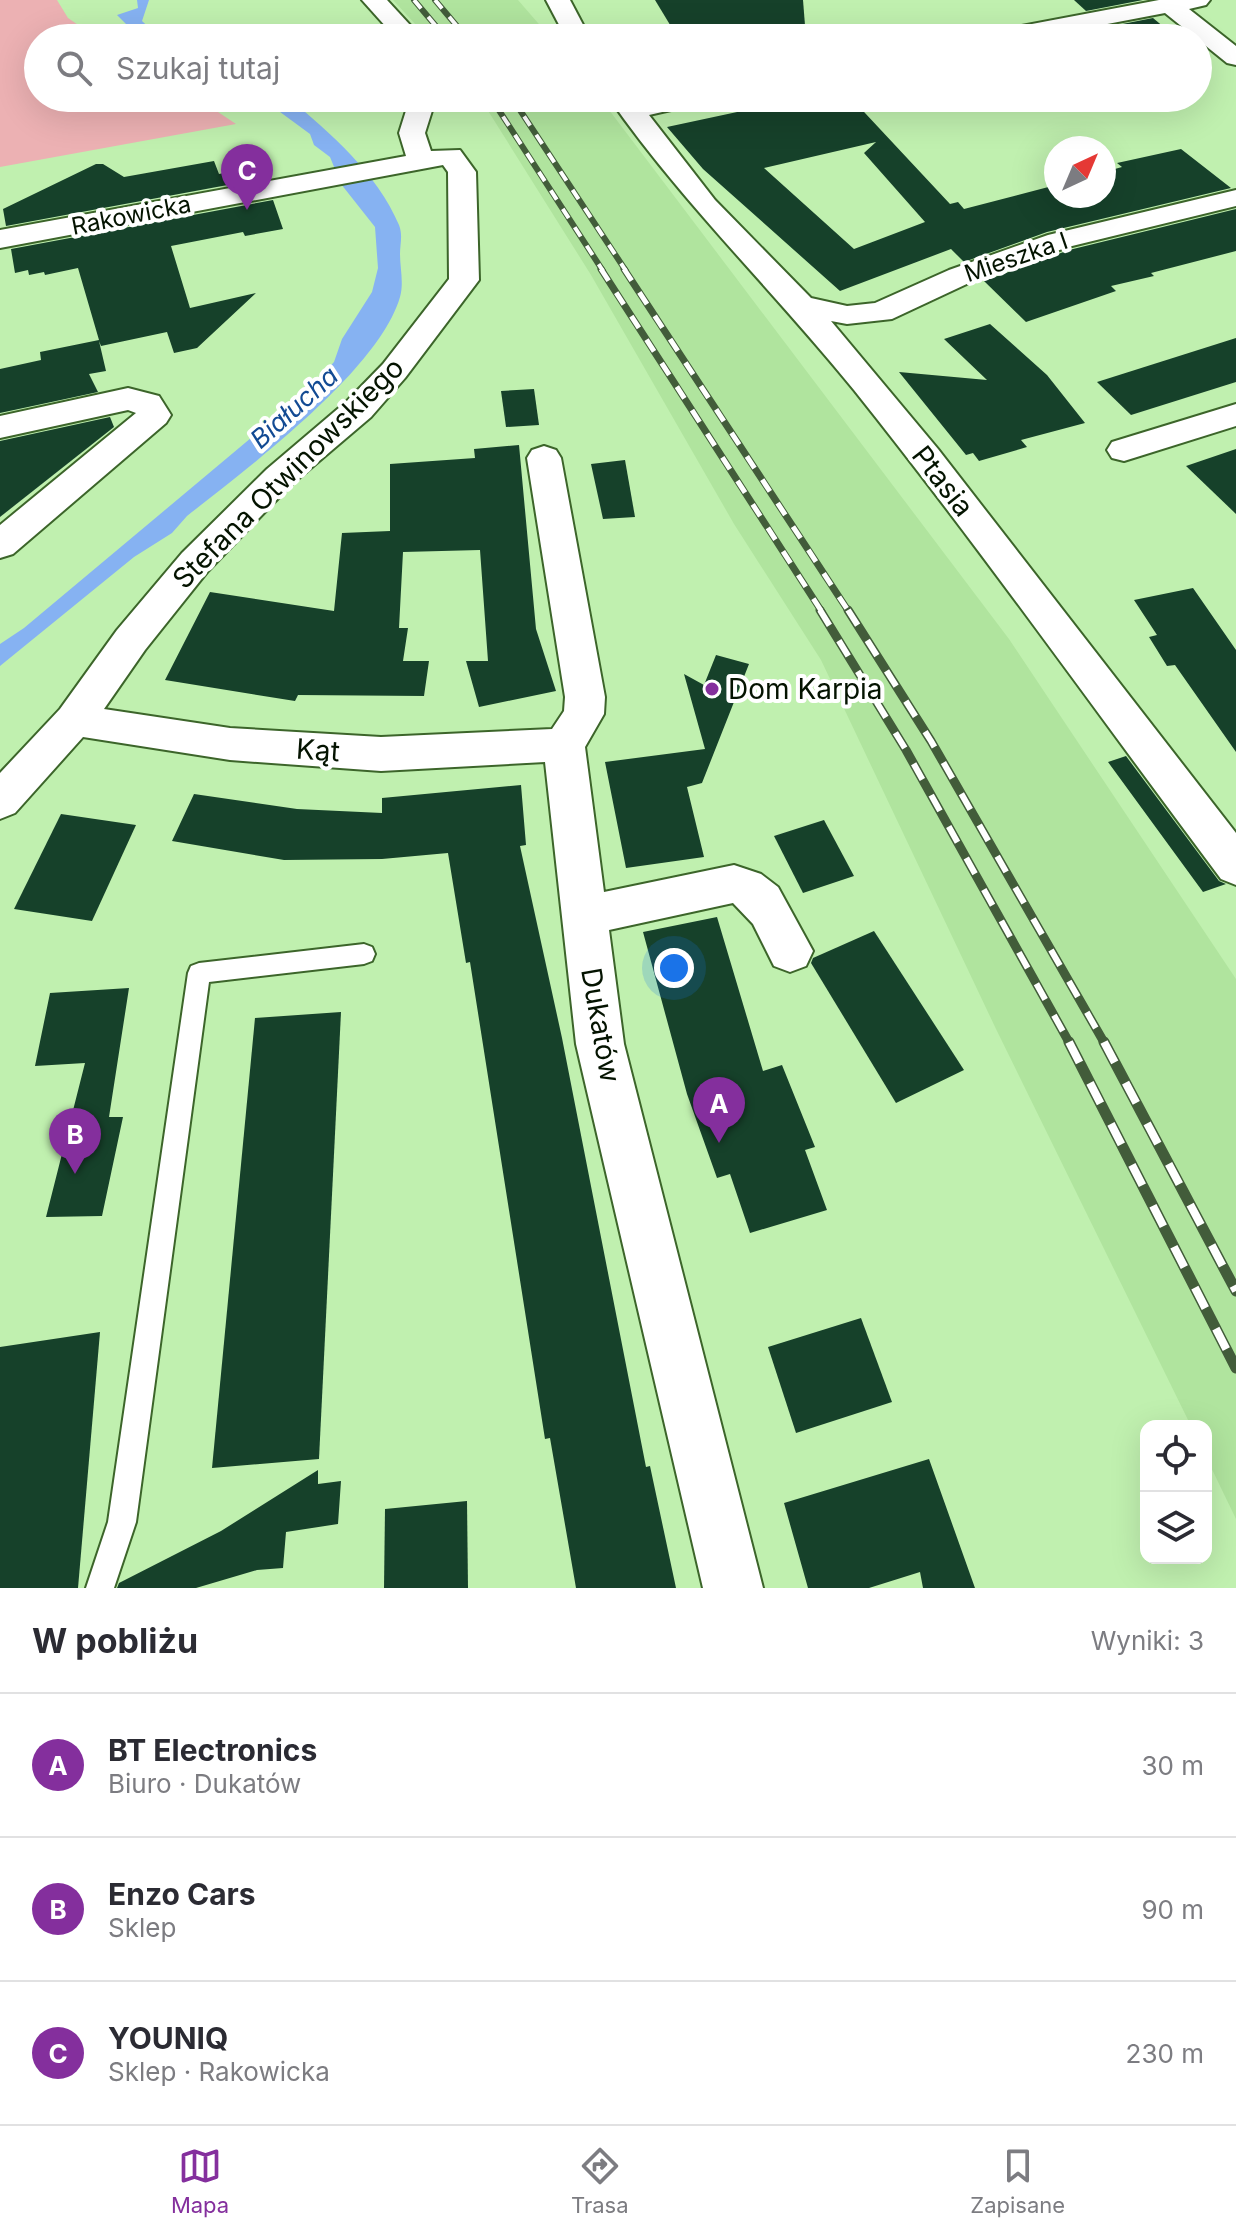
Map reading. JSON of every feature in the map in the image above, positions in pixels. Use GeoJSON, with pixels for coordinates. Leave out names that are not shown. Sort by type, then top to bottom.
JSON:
{"type":"FeatureCollection","features":[{"type":"Feature","properties":{"kind":"street"},"geometry":{"type":"LineString","coordinates":[[374,0],[397,24]]}},
{"type":"Feature","properties":{"kind":"street"},"geometry":{"type":"LineString","coordinates":[[558,0],[571,24]]}},
{"type":"Feature","properties":{"kind":"street"},"geometry":{"type":"LineString","coordinates":[[1066,24],[1198,0]]}},
{"type":"Feature","properties":{"kind":"street"},"geometry":{"type":"LineString","coordinates":[[1168,4],[1193,24]]}},
{"type":"Feature","properties":{"kind":"street"},"geometry":{"type":"LineString","coordinates":[[1212,39],[1236,58]]}},
{"type":"Feature","properties":{"kind":"street","name":"Stefana Otwinowskiego"},"geometry":{"type":"LineString","coordinates":[[0,801],[74,720],[131,640],[195,562],[279,477],[359,409],[394,371],[464,280],[462,172],[426,161],[412,133],[419,112]]}},
{"type":"Feature","properties":{"kind":"street","name":"Ptasia"},"geometry":{"type":"LineString","coordinates":[[633,112],[705,206],[801,305],[926,457],[1236,866]]}},
{"type":"Feature","properties":{"kind":"street","name":"Rakowicka"},"geometry":{"type":"LineString","coordinates":[[0,239],[426,161]]}},
{"type":"Feature","properties":{"kind":"street","name":"Mieszka I"},"geometry":{"type":"LineString","coordinates":[[801,305],[847,315],[881,312],[960,276],[1058,241],[1236,198]]}},
{"type":"Feature","properties":{"kind":"street"},"geometry":{"type":"LineString","coordinates":[[0,427],[128,399],[147,404],[154,415],[0,545]]}},
{"type":"Feature","properties":{"kind":"street"},"geometry":{"type":"LineString","coordinates":[[1124,450],[1236,415]]}},
{"type":"Feature","properties":{"kind":"street"},"geometry":{"type":"LineString","coordinates":[[544,458],[585,697],[584,714],[564,745]]}},
{"type":"Feature","properties":{"kind":"street","name":"Kąt"},"geometry":{"type":"LineString","coordinates":[[74,720],[230,744],[381,754],[564,745]]}},
{"type":"Feature","properties":{"kind":"street","name":"Dukatów"},"geometry":{"type":"LineString","coordinates":[[564,745],[600,1044],[733,1588]]}},
{"type":"Feature","properties":{"kind":"street"},"geometry":{"type":"LineString","coordinates":[[584,916],[734,884],[750,887],[760,896],[790,951]]}},
{"type":"Feature","properties":{"kind":"lane"},"geometry":{"type":"LineString","coordinates":[[100,1588],[122,1522],[199,973],[364,954]]}},
{"type":"Feature","properties":{"kind":"shaded area"},"geometry":{"type":"Polygon","coordinates":[[[0,0],[57,0],[68,18],[77,24],[24,24],[24,112],[218,112],[236,124],[0,167],[0,0]]]}},
{"type":"Feature","properties":{"kind":"shaded area"},"geometry":{"type":"Polygon","coordinates":[[[393,0],[518,0],[539,24],[415,24],[393,0]]]}},
{"type":"Feature","properties":{"kind":"shaded area"},"geometry":{"type":"Polygon","coordinates":[[[489,112],[611,112],[1009,639],[1236,979],[1236,1519],[1212,1469],[1212,1420],[1188,1420],[996,1029],[821,660],[734,524],[591,275],[489,112]]]}},
{"type":"Feature","properties":{"kind":"water"},"geometry":{"type":"Polygon","coordinates":[[[137,0],[149,0],[142,21],[145,24],[126,24],[117,15],[138,8],[137,0]]]}},
{"type":"Feature","properties":{"kind":"water","name":"Białucha"},"geometry":{"type":"Polygon","coordinates":[[[280,112],[305,112],[321,126],[366,171],[399,225],[402,286],[387,325],[339,386],[276,445],[187,516],[172,533],[134,557],[0,666],[0,644],[24,628],[306,392],[334,362],[342,339],[372,292],[378,268],[375,227],[341,184],[330,157],[314,145],[310,134],[280,112]]]}},
{"type":"Feature","properties":{"kind":"building"},"geometry":{"type":"Polygon","coordinates":[[[655,0],[803,0],[805,24],[670,24],[655,0]]]}},
{"type":"Feature","properties":{"kind":"building"},"geometry":{"type":"Polygon","coordinates":[[[1074,0],[1143,0],[1086,11],[1074,0]]]}},
{"type":"Feature","properties":{"kind":"building"},"geometry":{"type":"Polygon","coordinates":[[[1153,18],[1160,24],[1122,24],[1153,18]]]}},
{"type":"Feature","properties":{"kind":"building"},"geometry":{"type":"Polygon","coordinates":[[[737,112],[864,112],[950,204],[958,202],[964,209],[1044,188],[1044,208],[1116,208],[1116,169],[1122,167],[1117,163],[1181,149],[1231,188],[1047,232],[964,262],[951,249],[840,291],[703,169],[667,127],[737,112]],[[876,142],[764,168],[854,249],[925,222],[864,153],[876,142]]]}},
{"type":"Feature","properties":{"kind":"building"},"geometry":{"type":"Polygon","coordinates":[[[214,161],[219,174],[262,166],[266,178],[6,226],[3,209],[96,164],[103,164],[124,177],[214,161]]]}},
{"type":"Feature","properties":{"kind":"building"},"geometry":{"type":"Polygon","coordinates":[[[273,200],[283,229],[245,236],[243,232],[171,246],[190,308],[256,293],[197,348],[174,353],[167,332],[101,346],[99,341],[106,371],[89,374],[98,392],[0,413],[0,369],[41,360],[40,352],[99,340],[78,268],[45,275],[44,272],[29,275],[28,270],[15,273],[11,249],[273,200]]]}},
{"type":"Feature","properties":{"kind":"building"},"geometry":{"type":"Polygon","coordinates":[[[1236,209],[1236,251],[1111,286],[1116,291],[1026,322],[984,281],[1069,250],[1236,209]]]}},
{"type":"Feature","properties":{"kind":"building"},"geometry":{"type":"Polygon","coordinates":[[[990,324],[1047,375],[1085,423],[1021,440],[1027,447],[979,461],[973,453],[966,455],[899,372],[987,380],[944,339],[990,324]]]}},
{"type":"Feature","properties":{"kind":"building"},"geometry":{"type":"Polygon","coordinates":[[[1236,338],[1236,382],[1131,415],[1097,382],[1236,338]]]}},
{"type":"Feature","properties":{"kind":"building"},"geometry":{"type":"Polygon","coordinates":[[[534,389],[539,425],[506,427],[501,391],[534,389]]]}},
{"type":"Feature","properties":{"kind":"building"},"geometry":{"type":"Polygon","coordinates":[[[110,417],[114,427],[0,517],[0,441],[110,417]]]}},
{"type":"Feature","properties":{"kind":"building"},"geometry":{"type":"Polygon","coordinates":[[[519,445],[536,629],[556,691],[479,707],[466,661],[488,661],[480,550],[403,552],[399,628],[408,628],[403,661],[429,661],[424,696],[298,695],[295,701],[165,680],[210,592],[334,611],[342,533],[390,531],[390,464],[475,458],[474,449],[519,445]]]}},
{"type":"Feature","properties":{"kind":"building"},"geometry":{"type":"Polygon","coordinates":[[[1236,449],[1236,514],[1186,466],[1236,449]]]}},
{"type":"Feature","properties":{"kind":"building"},"geometry":{"type":"Polygon","coordinates":[[[625,460],[635,517],[603,519],[591,464],[625,460]]]}},
{"type":"Feature","properties":{"kind":"building"},"geometry":{"type":"Polygon","coordinates":[[[1193,588],[1236,650],[1236,752],[1175,665],[1167,666],[1149,637],[1157,635],[1134,600],[1193,588]]]}},
{"type":"Feature","properties":{"kind":"building"},"geometry":{"type":"Polygon","coordinates":[[[716,655],[749,664],[702,783],[687,787],[704,857],[626,868],[605,762],[705,749],[684,674],[704,685],[716,655]]]}},
{"type":"Feature","properties":{"kind":"building"},"geometry":{"type":"Polygon","coordinates":[[[1126,756],[1219,881],[1226,884],[1203,892],[1108,762],[1126,756]]]}},
{"type":"Feature","properties":{"kind":"building"},"geometry":{"type":"Polygon","coordinates":[[[521,785],[526,845],[520,846],[562,1038],[646,1467],[650,1466],[676,1588],[576,1588],[550,1438],[545,1439],[470,962],[466,963],[448,853],[382,859],[284,860],[172,841],[194,794],[297,809],[382,813],[382,798],[521,785]]]}},
{"type":"Feature","properties":{"kind":"building"},"geometry":{"type":"Polygon","coordinates":[[[61,814],[136,825],[92,921],[14,909],[61,814]]]}},
{"type":"Feature","properties":{"kind":"building"},"geometry":{"type":"Polygon","coordinates":[[[824,820],[854,876],[803,893],[774,836],[824,820]]]}},
{"type":"Feature","properties":{"kind":"building"},"geometry":{"type":"Polygon","coordinates":[[[717,917],[763,1071],[782,1065],[815,1147],[805,1150],[827,1210],[750,1233],[730,1174],[717,1178],[687,1094],[643,932],[717,917]]]}},
{"type":"Feature","properties":{"kind":"building"},"geometry":{"type":"Polygon","coordinates":[[[874,931],[964,1070],[896,1103],[811,963],[813,958],[874,931]]]}},
{"type":"Feature","properties":{"kind":"building"},"geometry":{"type":"Polygon","coordinates":[[[129,988],[109,1117],[123,1117],[102,1216],[46,1217],[85,1063],[35,1066],[50,993],[129,988]]]}},
{"type":"Feature","properties":{"kind":"building"},"geometry":{"type":"Polygon","coordinates":[[[341,1012],[319,1459],[212,1468],[255,1018],[341,1012]]]}},
{"type":"Feature","properties":{"kind":"building"},"geometry":{"type":"Polygon","coordinates":[[[861,1318],[892,1402],[796,1433],[768,1347],[861,1318]]]}},
{"type":"Feature","properties":{"kind":"building"},"geometry":{"type":"Polygon","coordinates":[[[100,1332],[78,1588],[0,1588],[0,1347],[100,1332]]]}},
{"type":"Feature","properties":{"kind":"building"},"geometry":{"type":"Polygon","coordinates":[[[929,1459],[975,1588],[923,1588],[920,1572],[869,1588],[808,1588],[784,1503],[929,1459]]]}},
{"type":"Feature","properties":{"kind":"building"},"geometry":{"type":"Polygon","coordinates":[[[318,1470],[318,1484],[341,1481],[338,1524],[286,1532],[283,1568],[257,1570],[196,1588],[117,1588],[119,1583],[221,1531],[318,1470]]]}},
{"type":"Feature","properties":{"kind":"building"},"geometry":{"type":"Polygon","coordinates":[[[467,1501],[468,1588],[384,1588],[385,1509],[467,1501]]]}},
{"type":"Feature","properties":{"kind":"railway"},"geometry":{"type":"LineString","coordinates":[[414,0],[434,24]]}},
{"type":"Feature","properties":{"kind":"railway"},"geometry":{"type":"LineString","coordinates":[[435,0],[455,24]]}},
{"type":"Feature","properties":{"kind":"railway"},"geometry":{"type":"LineString","coordinates":[[500,112],[603,271]]}},
{"type":"Feature","properties":{"kind":"railway"},"geometry":{"type":"LineString","coordinates":[[521,112],[626,271]]}},
{"type":"Feature","properties":{"kind":"railway"},"geometry":{"type":"LineString","coordinates":[[601,269],[822,612]]}},
{"type":"Feature","properties":{"kind":"railway"},"geometry":{"type":"LineString","coordinates":[[624,269],[849,612]]}},
{"type":"Feature","properties":{"kind":"railway"},"geometry":{"type":"LineString","coordinates":[[820,610],[906,750],[1070,1044]]}},
{"type":"Feature","properties":{"kind":"railway"},"geometry":{"type":"LineString","coordinates":[[848,610],[931,741],[1105,1044]]}},
{"type":"Feature","properties":{"kind":"railway"},"geometry":{"type":"LineString","coordinates":[[1069,1042],[1236,1368]]}},
{"type":"Feature","properties":{"kind":"railway"},"geometry":{"type":"LineString","coordinates":[[1104,1042],[1236,1291]]}},
{"type":"Feature","properties":{"kind":"place","name":"YOUNIQ"},"geometry":{"type":"Point","coordinates":[247,210]}},
{"type":"Feature","properties":{"kind":"place","name":"Dom Karpia"},"geometry":{"type":"Point","coordinates":[712,689]}},
{"type":"Feature","properties":{"kind":"place","name":"BT Electronics"},"geometry":{"type":"Point","coordinates":[719,1143]}},
{"type":"Feature","properties":{"kind":"place","name":"Enzo Cars"},"geometry":{"type":"Point","coordinates":[75,1174]}}]}
